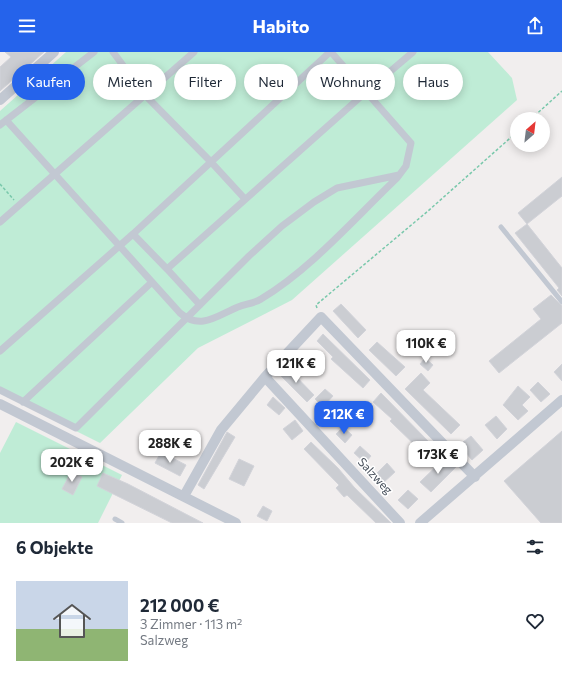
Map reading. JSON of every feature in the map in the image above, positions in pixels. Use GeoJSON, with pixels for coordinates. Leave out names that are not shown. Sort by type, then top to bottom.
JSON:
{"type":"FeatureCollection","features":[{"type":"Feature","properties":{"kind":"street"},"geometry":{"type":"LineString","coordinates":[[0,100],[54,52]]}},
{"type":"Feature","properties":{"kind":"street"},"geometry":{"type":"LineString","coordinates":[[94,52],[3,122],[55,174],[186,319],[202,322],[213,320],[238,307],[260,300],[300,272],[399,175],[406,166],[411,142],[373,100]]}},
{"type":"Feature","properties":{"kind":"street"},"geometry":{"type":"LineString","coordinates":[[113,52],[122,64]]}},
{"type":"Feature","properties":{"kind":"street"},"geometry":{"type":"LineString","coordinates":[[166,77],[194,52]]}},
{"type":"Feature","properties":{"kind":"street"},"geometry":{"type":"LineString","coordinates":[[0,351],[133,234],[330,52],[341,64]]}},
{"type":"Feature","properties":{"kind":"street"},"geometry":{"type":"LineString","coordinates":[[395,67],[413,52]]}},
{"type":"Feature","properties":{"kind":"street"},"geometry":{"type":"LineString","coordinates":[[0,222],[139,100]]}},
{"type":"Feature","properties":{"kind":"street"},"geometry":{"type":"LineString","coordinates":[[150,100],[245,199]]}},
{"type":"Feature","properties":{"kind":"street"},"geometry":{"type":"LineString","coordinates":[[167,269],[357,100]]}},
{"type":"Feature","properties":{"kind":"street"},"geometry":{"type":"LineString","coordinates":[[0,390],[76,428],[282,226],[314,202],[337,188],[399,175]]}},
{"type":"Feature","properties":{"kind":"street"},"geometry":{"type":"LineString","coordinates":[[133,234],[200,305]]}},
{"type":"Feature","properties":{"kind":"street"},"geometry":{"type":"LineString","coordinates":[[23,402],[152,282]]}},
{"type":"Feature","properties":{"kind":"street"},"geometry":{"type":"LineString","coordinates":[[184,496],[221,430],[265,377],[320,317],[475,477]]}},
{"type":"Feature","properties":{"kind":"street","name":"Salzweg"},"geometry":{"type":"LineString","coordinates":[[265,377],[400,523]]}},
{"type":"Feature","properties":{"kind":"street"},"geometry":{"type":"LineString","coordinates":[[420,523],[475,477],[562,400]]}},
{"type":"Feature","properties":{"kind":"street"},"geometry":{"type":"LineString","coordinates":[[0,404],[184,496],[230,522]]}},
{"type":"Feature","properties":{"kind":"lane"},"geometry":{"type":"LineString","coordinates":[[501,226],[562,302]]}},
{"type":"Feature","properties":{"kind":"lane"},"geometry":{"type":"LineString","coordinates":[[115,519],[122,523]]}},
{"type":"Feature","properties":{"kind":"path"},"geometry":{"type":"LineString","coordinates":[[539,112],[562,91]]}},
{"type":"Feature","properties":{"kind":"path"},"geometry":{"type":"LineString","coordinates":[[320,317],[316,305],[428,211],[510,138]]}},
{"type":"Feature","properties":{"kind":"path"},"geometry":{"type":"LineString","coordinates":[[0,184],[19,206]]}},
{"type":"Feature","properties":{"kind":"green space"},"geometry":{"type":"Polygon","coordinates":[[[66,52],[488,52],[512,78],[517,100],[292,300],[198,348],[100,443],[0,393],[0,111],[12,100],[85,100],[85,64],[53,64],[66,52]]]}},
{"type":"Feature","properties":{"kind":"green space"},"geometry":{"type":"Polygon","coordinates":[[[16,422],[122,475],[98,523],[0,523],[0,453],[16,422]]]}},
{"type":"Feature","properties":{"kind":"building"},"geometry":{"type":"Polygon","coordinates":[[[5,52],[44,52],[30,64],[12,64],[12,80],[0,91],[0,67],[11,57],[5,52]]]}},
{"type":"Feature","properties":{"kind":"building"},"geometry":{"type":"Polygon","coordinates":[[[562,177],[562,196],[527,224],[518,213],[562,177]]]}},
{"type":"Feature","properties":{"kind":"building"},"geometry":{"type":"Polygon","coordinates":[[[527,224],[562,268],[562,296],[557,290],[559,288],[515,233],[527,224]]]}},
{"type":"Feature","properties":{"kind":"building"},"geometry":{"type":"Polygon","coordinates":[[[551,295],[562,306],[562,323],[499,373],[489,361],[541,319],[533,309],[551,295]]]}},
{"type":"Feature","properties":{"kind":"building"},"geometry":{"type":"Polygon","coordinates":[[[341,304],[366,330],[358,338],[333,311],[341,304]]]}},
{"type":"Feature","properties":{"kind":"building"},"geometry":{"type":"Polygon","coordinates":[[[323,334],[370,380],[363,388],[331,359],[333,357],[317,341],[323,334]]]}},
{"type":"Feature","properties":{"kind":"building"},"geometry":{"type":"Polygon","coordinates":[[[377,342],[405,367],[396,376],[369,350],[377,342]]]}},
{"type":"Feature","properties":{"kind":"building"},"geometry":{"type":"Polygon","coordinates":[[[425,358],[433,365],[428,371],[420,364],[425,358]]]}},
{"type":"Feature","properties":{"kind":"building"},"geometry":{"type":"Polygon","coordinates":[[[562,364],[562,381],[554,372],[562,364]]]}},
{"type":"Feature","properties":{"kind":"building"},"geometry":{"type":"Polygon","coordinates":[[[285,365],[314,395],[307,402],[278,373],[285,365]]]}},
{"type":"Feature","properties":{"kind":"building"},"geometry":{"type":"Polygon","coordinates":[[[421,373],[430,383],[423,390],[460,425],[451,434],[405,389],[421,373]]]}},
{"type":"Feature","properties":{"kind":"building"},"geometry":{"type":"Polygon","coordinates":[[[538,382],[550,394],[541,402],[530,390],[538,382]]]}},
{"type":"Feature","properties":{"kind":"building"},"geometry":{"type":"Polygon","coordinates":[[[518,386],[530,397],[522,405],[528,411],[518,420],[503,405],[518,386]]]}},
{"type":"Feature","properties":{"kind":"building"},"geometry":{"type":"Polygon","coordinates":[[[325,389],[333,396],[323,407],[315,399],[325,389]]]}},
{"type":"Feature","properties":{"kind":"building"},"geometry":{"type":"Polygon","coordinates":[[[381,393],[428,441],[420,450],[390,421],[392,419],[373,402],[381,393]]]}},
{"type":"Feature","properties":{"kind":"building"},"geometry":{"type":"Polygon","coordinates":[[[273,397],[285,408],[279,415],[267,405],[273,397]]]}},
{"type":"Feature","properties":{"kind":"building"},"geometry":{"type":"Polygon","coordinates":[[[496,416],[507,429],[497,439],[485,425],[496,416]]]}},
{"type":"Feature","properties":{"kind":"building"},"geometry":{"type":"Polygon","coordinates":[[[295,420],[303,431],[292,440],[283,429],[295,420]]]}},
{"type":"Feature","properties":{"kind":"building"},"geometry":{"type":"Polygon","coordinates":[[[343,427],[352,435],[345,443],[336,434],[343,427]]]}},
{"type":"Feature","properties":{"kind":"building"},"geometry":{"type":"Polygon","coordinates":[[[562,431],[562,523],[541,523],[504,481],[562,431]]]}},
{"type":"Feature","properties":{"kind":"building"},"geometry":{"type":"Polygon","coordinates":[[[227,432],[235,437],[204,489],[198,485],[227,432]]]}},
{"type":"Feature","properties":{"kind":"building"},"geometry":{"type":"Polygon","coordinates":[[[471,436],[483,450],[472,460],[459,445],[471,436]]]}},
{"type":"Feature","properties":{"kind":"building"},"geometry":{"type":"Polygon","coordinates":[[[311,442],[391,523],[376,523],[347,495],[344,497],[336,488],[339,485],[304,449],[311,442]]]}},
{"type":"Feature","properties":{"kind":"building"},"geometry":{"type":"Polygon","coordinates":[[[360,446],[371,456],[365,463],[354,453],[360,446]]]}},
{"type":"Feature","properties":{"kind":"building"},"geometry":{"type":"Polygon","coordinates":[[[161,452],[186,465],[180,476],[155,463],[161,452]]]}},
{"type":"Feature","properties":{"kind":"building"},"geometry":{"type":"Polygon","coordinates":[[[446,457],[456,467],[431,492],[420,482],[446,457]]]}},
{"type":"Feature","properties":{"kind":"building"},"geometry":{"type":"Polygon","coordinates":[[[239,459],[254,466],[244,486],[229,479],[239,459]]]}},
{"type":"Feature","properties":{"kind":"building"},"geometry":{"type":"Polygon","coordinates":[[[387,463],[395,472],[382,484],[374,476],[387,463]]]}},
{"type":"Feature","properties":{"kind":"building"},"geometry":{"type":"Polygon","coordinates":[[[71,472],[82,477],[73,495],[62,489],[71,472]]]}},
{"type":"Feature","properties":{"kind":"building"},"geometry":{"type":"Polygon","coordinates":[[[103,473],[128,484],[203,523],[172,523],[97,486],[103,473]]]}},
{"type":"Feature","properties":{"kind":"building"},"geometry":{"type":"Polygon","coordinates":[[[408,490],[418,499],[408,509],[398,500],[408,490]]]}},
{"type":"Feature","properties":{"kind":"building"},"geometry":{"type":"Polygon","coordinates":[[[263,506],[272,511],[267,521],[257,516],[263,506]]]}}]}
